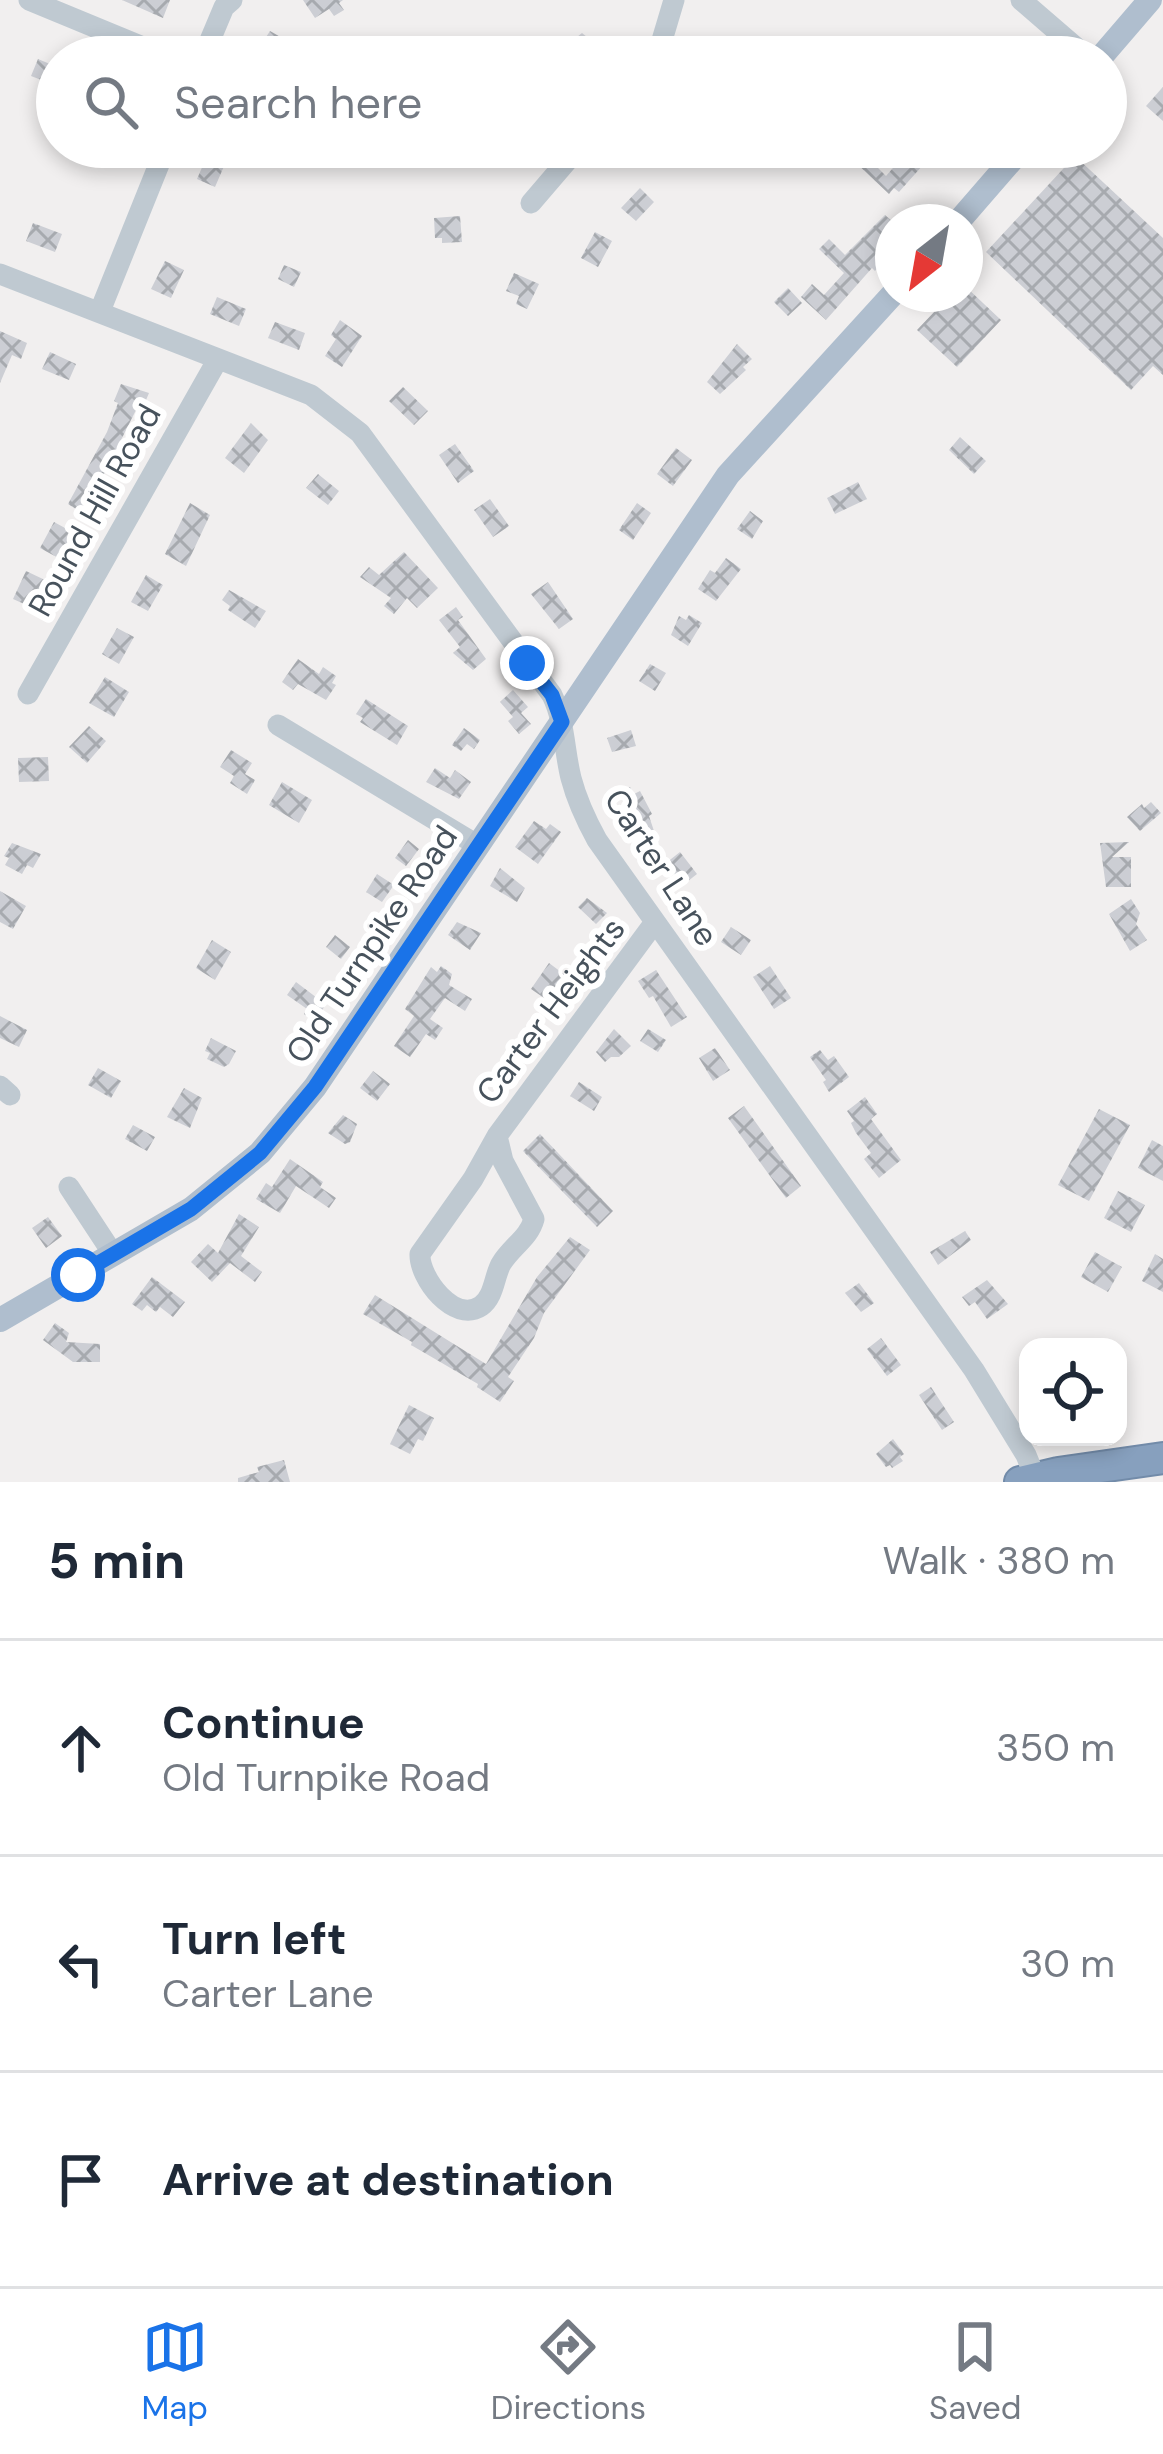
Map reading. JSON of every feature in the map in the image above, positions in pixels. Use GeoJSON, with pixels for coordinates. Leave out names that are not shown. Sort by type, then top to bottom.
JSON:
{"type":"FeatureCollection","features":[{"type":"Feature","properties":{"kind":"highway"},"geometry":{"type":"LineString","coordinates":[[1028,1479],[1163,1458]]}},
{"type":"Feature","properties":{"kind":"main road"},"geometry":{"type":"LineString","coordinates":[[1119,36],[1150,0]]}},
{"type":"Feature","properties":{"kind":"main road"},"geometry":{"type":"LineString","coordinates":[[974,204],[1005,168]]}},
{"type":"Feature","properties":{"kind":"main road","name":"Old Turnpike Road"},"geometry":{"type":"LineString","coordinates":[[0,1320],[191,1209],[260,1153],[315,1087],[728,475],[876,312]]}},
{"type":"Feature","properties":{"kind":"street"},"geometry":{"type":"LineString","coordinates":[[29,0],[116,36]]}},
{"type":"Feature","properties":{"kind":"street"},"geometry":{"type":"LineString","coordinates":[[212,36],[232,0]]}},
{"type":"Feature","properties":{"kind":"street"},"geometry":{"type":"LineString","coordinates":[[663,36],[674,0]]}},
{"type":"Feature","properties":{"kind":"street"},"geometry":{"type":"LineString","coordinates":[[1021,0],[1063,36]]}},
{"type":"Feature","properties":{"kind":"street"},"geometry":{"type":"LineString","coordinates":[[100,311],[158,168]]}},
{"type":"Feature","properties":{"kind":"street"},"geometry":{"type":"LineString","coordinates":[[531,203],[561,168]]}},
{"type":"Feature","properties":{"kind":"street","name":"Carter Lane"},"geometry":{"type":"LineString","coordinates":[[0,274],[311,395],[359,433],[552,695],[580,809],[597,840],[974,1370],[1027,1455],[1028,1479]]}},
{"type":"Feature","properties":{"kind":"street","name":"Round Hill Road"},"geometry":{"type":"LineString","coordinates":[[28,694],[218,358]]}},
{"type":"Feature","properties":{"kind":"street"},"geometry":{"type":"LineString","coordinates":[[278,725],[477,845]]}},
{"type":"Feature","properties":{"kind":"street","name":"Carter Heights"},"geometry":{"type":"LineString","coordinates":[[497,1136],[503,1161],[534,1219],[530,1231],[502,1263],[489,1298],[479,1308],[466,1310],[451,1305],[434,1289],[420,1267],[420,1254],[497,1136],[655,922]]}},
{"type":"Feature","properties":{"kind":"street"},"geometry":{"type":"LineString","coordinates":[[69,1187],[113,1254]]}},
{"type":"Feature","properties":{"kind":"building"},"geometry":{"type":"Polygon","coordinates":[[[122,0],[170,0],[163,18],[122,0]]]}},
{"type":"Feature","properties":{"kind":"building"},"geometry":{"type":"Polygon","coordinates":[[[303,0],[343,0],[339,3],[344,10],[334,16],[329,9],[315,18],[303,0]]]}},
{"type":"Feature","properties":{"kind":"building"},"geometry":{"type":"Polygon","coordinates":[[[1163,87],[1163,121],[1146,106],[1163,87]]]}},
{"type":"Feature","properties":{"kind":"building"},"geometry":{"type":"Polygon","coordinates":[[[202,168],[223,168],[215,187],[197,179],[202,168]]]}},
{"type":"Feature","properties":{"kind":"building"},"geometry":{"type":"Polygon","coordinates":[[[861,168],[878,168],[886,176],[893,168],[920,168],[899,192],[894,188],[889,194],[861,168]]]}},
{"type":"Feature","properties":{"kind":"building"},"geometry":{"type":"Polygon","coordinates":[[[1064,168],[1088,168],[1163,238],[1163,375],[1153,366],[1131,390],[986,252],[1064,168]]]}},
{"type":"Feature","properties":{"kind":"building"},"geometry":{"type":"Polygon","coordinates":[[[640,188],[654,202],[636,221],[621,208],[640,188]]]}},
{"type":"Feature","properties":{"kind":"building"},"geometry":{"type":"Polygon","coordinates":[[[460,216],[462,242],[442,243],[442,238],[435,238],[434,218],[460,216]]]}},
{"type":"Feature","properties":{"kind":"building"},"geometry":{"type":"Polygon","coordinates":[[[33,223],[62,234],[55,252],[26,241],[33,223]]]}},
{"type":"Feature","properties":{"kind":"building"},"geometry":{"type":"Polygon","coordinates":[[[875,225],[875,271],[872,268],[826,320],[801,297],[812,284],[824,295],[844,273],[819,249],[829,239],[845,255],[875,225]]]}},
{"type":"Feature","properties":{"kind":"building"},"geometry":{"type":"Polygon","coordinates":[[[595,232],[612,241],[598,267],[581,258],[595,232]]]}},
{"type":"Feature","properties":{"kind":"building"},"geometry":{"type":"Polygon","coordinates":[[[165,261],[184,270],[171,298],[151,289],[165,261]]]}},
{"type":"Feature","properties":{"kind":"building"},"geometry":{"type":"Polygon","coordinates":[[[284,265],[301,272],[294,287],[278,279],[284,265]]]}},
{"type":"Feature","properties":{"kind":"building"},"geometry":{"type":"Polygon","coordinates":[[[514,273],[539,284],[527,309],[516,304],[519,296],[506,291],[514,273]]]}},
{"type":"Feature","properties":{"kind":"building"},"geometry":{"type":"Polygon","coordinates":[[[788,288],[802,303],[788,316],[774,302],[788,288]]]}},
{"type":"Feature","properties":{"kind":"building"},"geometry":{"type":"Polygon","coordinates":[[[217,297],[246,309],[239,326],[210,314],[217,297]]]}},
{"type":"Feature","properties":{"kind":"building"},"geometry":{"type":"Polygon","coordinates":[[[983,303],[1001,320],[957,367],[917,330],[934,312],[983,312],[983,303]]]}},
{"type":"Feature","properties":{"kind":"building"},"geometry":{"type":"Polygon","coordinates":[[[340,320],[362,336],[342,367],[325,356],[336,339],[331,335],[340,320]]]}},
{"type":"Feature","properties":{"kind":"building"},"geometry":{"type":"Polygon","coordinates":[[[275,322],[305,333],[299,350],[268,338],[275,322]]]}},
{"type":"Feature","properties":{"kind":"building"},"geometry":{"type":"Polygon","coordinates":[[[0,331],[27,343],[21,359],[12,355],[0,383],[0,331]]]}},
{"type":"Feature","properties":{"kind":"building"},"geometry":{"type":"Polygon","coordinates":[[[737,344],[752,359],[720,394],[707,382],[737,344]]]}},
{"type":"Feature","properties":{"kind":"building"},"geometry":{"type":"Polygon","coordinates":[[[50,352],[76,364],[69,380],[42,369],[50,352]]]}},
{"type":"Feature","properties":{"kind":"building"},"geometry":{"type":"Polygon","coordinates":[[[121,384],[149,393],[84,514],[68,504],[107,432],[121,384]]]}},
{"type":"Feature","properties":{"kind":"building"},"geometry":{"type":"Polygon","coordinates":[[[403,387],[428,411],[414,425],[389,401],[403,387]]]}},
{"type":"Feature","properties":{"kind":"building"},"geometry":{"type":"Polygon","coordinates":[[[251,423],[268,440],[244,473],[225,458],[251,423]]]}},
{"type":"Feature","properties":{"kind":"building"},"geometry":{"type":"Polygon","coordinates":[[[960,437],[986,461],[974,474],[949,450],[960,437]]]}},
{"type":"Feature","properties":{"kind":"building"},"geometry":{"type":"Polygon","coordinates":[[[455,444],[474,471],[458,483],[439,455],[455,444]]]}},
{"type":"Feature","properties":{"kind":"building"},"geometry":{"type":"Polygon","coordinates":[[[676,448],[692,460],[673,486],[657,474],[676,448]]]}},
{"type":"Feature","properties":{"kind":"building"},"geometry":{"type":"Polygon","coordinates":[[[318,474],[339,491],[328,505],[306,488],[318,474]]]}},
{"type":"Feature","properties":{"kind":"building"},"geometry":{"type":"Polygon","coordinates":[[[858,482],[867,499],[835,514],[827,498],[858,482]]]}},
{"type":"Feature","properties":{"kind":"building"},"geometry":{"type":"Polygon","coordinates":[[[490,499],[509,526],[493,537],[474,510],[490,499]]]}},
{"type":"Feature","properties":{"kind":"building"},"geometry":{"type":"Polygon","coordinates":[[[190,503],[210,515],[186,566],[165,554],[190,503]]]}},
{"type":"Feature","properties":{"kind":"building"},"geometry":{"type":"Polygon","coordinates":[[[637,503],[651,513],[633,540],[619,530],[637,503]]]}},
{"type":"Feature","properties":{"kind":"building"},"geometry":{"type":"Polygon","coordinates":[[[750,511],[763,521],[752,539],[737,529],[750,511]]]}},
{"type":"Feature","properties":{"kind":"building"},"geometry":{"type":"Polygon","coordinates":[[[54,522],[76,534],[62,560],[40,548],[54,522]]]}},
{"type":"Feature","properties":{"kind":"building"},"geometry":{"type":"Polygon","coordinates":[[[404,552],[438,588],[417,608],[407,598],[394,614],[384,606],[391,598],[360,577],[369,567],[379,575],[404,552]]]}},
{"type":"Feature","properties":{"kind":"building"},"geometry":{"type":"Polygon","coordinates":[[[726,558],[741,569],[716,601],[698,589],[710,570],[715,573],[726,558]]]}},
{"type":"Feature","properties":{"kind":"building"},"geometry":{"type":"Polygon","coordinates":[[[26,571],[45,580],[31,607],[13,599],[26,571]]]}},
{"type":"Feature","properties":{"kind":"building"},"geometry":{"type":"Polygon","coordinates":[[[146,575],[163,585],[148,611],[131,602],[146,575]]]}},
{"type":"Feature","properties":{"kind":"building"},"geometry":{"type":"Polygon","coordinates":[[[548,582],[573,619],[559,629],[531,594],[548,582]]]}},
{"type":"Feature","properties":{"kind":"building"},"geometry":{"type":"Polygon","coordinates":[[[229,590],[266,611],[255,628],[228,610],[230,606],[222,600],[229,590]]]}},
{"type":"Feature","properties":{"kind":"building"},"geometry":{"type":"Polygon","coordinates":[[[456,607],[463,617],[458,620],[486,659],[473,670],[453,653],[460,647],[439,620],[456,607]]]}},
{"type":"Feature","properties":{"kind":"building"},"geometry":{"type":"Polygon","coordinates":[[[689,615],[702,623],[688,646],[671,635],[679,616],[686,620],[689,615]]]}},
{"type":"Feature","properties":{"kind":"building"},"geometry":{"type":"Polygon","coordinates":[[[117,628],[134,637],[119,664],[102,654],[117,628]]]}},
{"type":"Feature","properties":{"kind":"building"},"geometry":{"type":"Polygon","coordinates":[[[298,659],[319,674],[323,667],[336,676],[326,700],[298,684],[293,690],[282,682],[298,659]]]}},
{"type":"Feature","properties":{"kind":"building"},"geometry":{"type":"Polygon","coordinates":[[[650,664],[666,673],[655,691],[639,681],[650,664]]]}},
{"type":"Feature","properties":{"kind":"building"},"geometry":{"type":"Polygon","coordinates":[[[105,677],[129,692],[114,717],[89,703],[105,677]]]}},
{"type":"Feature","properties":{"kind":"building"},"geometry":{"type":"Polygon","coordinates":[[[513,690],[528,707],[521,713],[531,724],[519,734],[500,702],[513,690]]]}},
{"type":"Feature","properties":{"kind":"building"},"geometry":{"type":"Polygon","coordinates":[[[366,699],[408,726],[397,745],[360,722],[363,718],[356,714],[366,699]]]}},
{"type":"Feature","properties":{"kind":"building"},"geometry":{"type":"Polygon","coordinates":[[[89,726],[106,741],[87,763],[69,747],[89,726]]]}},
{"type":"Feature","properties":{"kind":"building"},"geometry":{"type":"Polygon","coordinates":[[[464,728],[480,740],[474,749],[467,744],[461,751],[452,745],[464,728]]]}},
{"type":"Feature","properties":{"kind":"building"},"geometry":{"type":"Polygon","coordinates":[[[631,730],[636,746],[612,752],[607,738],[631,730]]]}},
{"type":"Feature","properties":{"kind":"building"},"geometry":{"type":"Polygon","coordinates":[[[231,750],[252,763],[245,774],[255,780],[247,794],[230,783],[234,776],[220,767],[231,750]]]}},
{"type":"Feature","properties":{"kind":"building"},"geometry":{"type":"Polygon","coordinates":[[[48,757],[49,781],[19,782],[18,758],[48,757]]]}},
{"type":"Feature","properties":{"kind":"building"},"geometry":{"type":"Polygon","coordinates":[[[435,768],[450,778],[455,770],[471,782],[459,799],[426,782],[435,768]]]}},
{"type":"Feature","properties":{"kind":"building"},"geometry":{"type":"Polygon","coordinates":[[[282,782],[312,800],[299,823],[269,805],[282,782]]]}},
{"type":"Feature","properties":{"kind":"building"},"geometry":{"type":"Polygon","coordinates":[[[630,787],[634,794],[640,791],[652,814],[654,831],[641,837],[619,793],[630,787]]]}},
{"type":"Feature","properties":{"kind":"building"},"geometry":{"type":"Polygon","coordinates":[[[1151,802],[1161,813],[1140,831],[1127,817],[1151,802]]]}},
{"type":"Feature","properties":{"kind":"building"},"geometry":{"type":"Polygon","coordinates":[[[534,821],[561,832],[538,864],[515,847],[534,821]]]}},
{"type":"Feature","properties":{"kind":"building"},"geometry":{"type":"Polygon","coordinates":[[[408,840],[419,849],[406,866],[395,858],[408,840]]]}},
{"type":"Feature","properties":{"kind":"building"},"geometry":{"type":"Polygon","coordinates":[[[1129,842],[1112,857],[1131,857],[1131,887],[1106,887],[1100,843],[1129,842]]]}},
{"type":"Feature","properties":{"kind":"building"},"geometry":{"type":"Polygon","coordinates":[[[12,843],[41,854],[33,868],[27,865],[22,874],[5,865],[9,858],[4,856],[12,843]]]}},
{"type":"Feature","properties":{"kind":"building"},"geometry":{"type":"Polygon","coordinates":[[[680,852],[697,874],[683,885],[666,863],[680,852]]]}},
{"type":"Feature","properties":{"kind":"building"},"geometry":{"type":"Polygon","coordinates":[[[500,868],[525,888],[517,902],[490,886],[500,868]]]}},
{"type":"Feature","properties":{"kind":"building"},"geometry":{"type":"Polygon","coordinates":[[[377,874],[394,885],[382,902],[366,892],[377,874]]]}},
{"type":"Feature","properties":{"kind":"building"},"geometry":{"type":"Polygon","coordinates":[[[0,891],[26,906],[13,929],[0,922],[0,891]]]}},
{"type":"Feature","properties":{"kind":"building"},"geometry":{"type":"Polygon","coordinates":[[[587,898],[607,913],[596,924],[578,907],[587,898]]]}},
{"type":"Feature","properties":{"kind":"building"},"geometry":{"type":"Polygon","coordinates":[[[1131,899],[1140,913],[1136,924],[1147,940],[1130,951],[1109,914],[1131,899]]]}},
{"type":"Feature","properties":{"kind":"building"},"geometry":{"type":"Polygon","coordinates":[[[457,922],[481,933],[470,950],[448,935],[457,922]]]}},
{"type":"Feature","properties":{"kind":"building"},"geometry":{"type":"Polygon","coordinates":[[[731,927],[751,940],[741,955],[721,942],[731,927]]]}},
{"type":"Feature","properties":{"kind":"building"},"geometry":{"type":"Polygon","coordinates":[[[335,935],[350,947],[341,959],[326,947],[335,935]]]}},
{"type":"Feature","properties":{"kind":"building"},"geometry":{"type":"Polygon","coordinates":[[[212,940],[231,952],[215,980],[196,968],[212,940]]]}},
{"type":"Feature","properties":{"kind":"building"},"geometry":{"type":"Polygon","coordinates":[[[549,963],[565,975],[547,1000],[531,989],[549,963]]]}},
{"type":"Feature","properties":{"kind":"building"},"geometry":{"type":"Polygon","coordinates":[[[441,966],[452,974],[449,985],[472,999],[465,1011],[445,998],[430,1019],[443,1028],[435,1040],[426,1034],[410,1057],[394,1046],[414,1016],[405,1009],[431,967],[437,972],[441,966]]]}},
{"type":"Feature","properties":{"kind":"building"},"geometry":{"type":"Polygon","coordinates":[[[770,966],[791,998],[774,1009],[753,977],[770,966]]]}},
{"type":"Feature","properties":{"kind":"building"},"geometry":{"type":"Polygon","coordinates":[[[656,970],[687,1017],[671,1027],[638,981],[656,970]]]}},
{"type":"Feature","properties":{"kind":"building"},"geometry":{"type":"Polygon","coordinates":[[[296,982],[325,1004],[317,1024],[304,1014],[307,1009],[287,995],[296,982]]]}},
{"type":"Feature","properties":{"kind":"building"},"geometry":{"type":"Polygon","coordinates":[[[0,1016],[27,1030],[19,1047],[0,1038],[0,1016]]]}},
{"type":"Feature","properties":{"kind":"building"},"geometry":{"type":"Polygon","coordinates":[[[614,1029],[631,1046],[605,1062],[596,1052],[614,1029]]]}},
{"type":"Feature","properties":{"kind":"building"},"geometry":{"type":"Polygon","coordinates":[[[648,1029],[666,1040],[658,1052],[640,1041],[648,1029]]]}},
{"type":"Feature","properties":{"kind":"building"},"geometry":{"type":"Polygon","coordinates":[[[211,1038],[236,1051],[224,1067],[207,1059],[211,1038]]]}},
{"type":"Feature","properties":{"kind":"building"},"geometry":{"type":"Polygon","coordinates":[[[715,1048],[730,1070],[713,1081],[699,1058],[715,1048]]]}},
{"type":"Feature","properties":{"kind":"building"},"geometry":{"type":"Polygon","coordinates":[[[820,1050],[828,1060],[834,1056],[849,1077],[829,1092],[810,1057],[820,1050]]]}},
{"type":"Feature","properties":{"kind":"building"},"geometry":{"type":"Polygon","coordinates":[[[98,1068],[121,1081],[111,1098],[88,1085],[98,1068]]]}},
{"type":"Feature","properties":{"kind":"building"},"geometry":{"type":"Polygon","coordinates":[[[373,1071],[390,1084],[377,1101],[360,1088],[373,1071]]]}},
{"type":"Feature","properties":{"kind":"building"},"geometry":{"type":"Polygon","coordinates":[[[579,1082],[602,1097],[594,1111],[570,1096],[579,1082]]]}},
{"type":"Feature","properties":{"kind":"building"},"geometry":{"type":"Polygon","coordinates":[[[184,1088],[202,1098],[190,1128],[167,1117],[184,1088]]]}},
{"type":"Feature","properties":{"kind":"building"},"geometry":{"type":"Polygon","coordinates":[[[865,1097],[877,1114],[871,1119],[901,1160],[879,1178],[864,1159],[871,1153],[847,1111],[865,1097]]]}},
{"type":"Feature","properties":{"kind":"building"},"geometry":{"type":"Polygon","coordinates":[[[744,1106],[801,1186],[786,1198],[728,1118],[744,1106]]]}},
{"type":"Feature","properties":{"kind":"building"},"geometry":{"type":"Polygon","coordinates":[[[1099,1109],[1130,1125],[1089,1201],[1058,1185],[1099,1109]]]}},
{"type":"Feature","properties":{"kind":"building"},"geometry":{"type":"Polygon","coordinates":[[[343,1115],[357,1124],[345,1144],[328,1133],[343,1115]]]}},
{"type":"Feature","properties":{"kind":"building"},"geometry":{"type":"Polygon","coordinates":[[[133,1125],[155,1137],[147,1151],[125,1139],[133,1125]]]}},
{"type":"Feature","properties":{"kind":"building"},"geometry":{"type":"Polygon","coordinates":[[[540,1134],[613,1211],[597,1227],[523,1151],[540,1134]]]}},
{"type":"Feature","properties":{"kind":"building"},"geometry":{"type":"Polygon","coordinates":[[[1152,1140],[1163,1146],[1163,1181],[1138,1168],[1152,1140]]]}},
{"type":"Feature","properties":{"kind":"building"},"geometry":{"type":"Polygon","coordinates":[[[290,1159],[323,1182],[320,1187],[336,1198],[329,1208],[296,1186],[280,1213],[256,1199],[266,1183],[272,1187],[290,1159]]]}},
{"type":"Feature","properties":{"kind":"building"},"geometry":{"type":"Polygon","coordinates":[[[1118,1191],[1145,1205],[1131,1232],[1104,1218],[1118,1191]]]}},
{"type":"Feature","properties":{"kind":"building"},"geometry":{"type":"Polygon","coordinates":[[[239,1214],[259,1227],[241,1256],[262,1272],[255,1282],[230,1263],[212,1282],[191,1262],[208,1244],[218,1253],[239,1214]]]}},
{"type":"Feature","properties":{"kind":"building"},"geometry":{"type":"Polygon","coordinates":[[[48,1217],[62,1236],[46,1248],[32,1228],[48,1217]]]}},
{"type":"Feature","properties":{"kind":"building"},"geometry":{"type":"Polygon","coordinates":[[[965,1231],[971,1240],[938,1265],[930,1252],[965,1231]]]}},
{"type":"Feature","properties":{"kind":"building"},"geometry":{"type":"Polygon","coordinates":[[[570,1237],[590,1250],[544,1313],[508,1377],[514,1381],[500,1402],[363,1314],[375,1295],[486,1364],[537,1277],[570,1237]]]}},
{"type":"Feature","properties":{"kind":"building"},"geometry":{"type":"Polygon","coordinates":[[[1095,1252],[1122,1267],[1108,1292],[1081,1277],[1095,1252]]]}},
{"type":"Feature","properties":{"kind":"building"},"geometry":{"type":"Polygon","coordinates":[[[1155,1254],[1163,1259],[1163,1292],[1142,1281],[1155,1254]]]}},
{"type":"Feature","properties":{"kind":"building"},"geometry":{"type":"Polygon","coordinates":[[[152,1277],[185,1302],[173,1317],[160,1307],[156,1312],[147,1305],[142,1311],[132,1304],[152,1277]]]}},
{"type":"Feature","properties":{"kind":"building"},"geometry":{"type":"Polygon","coordinates":[[[987,1280],[1008,1304],[987,1319],[975,1302],[969,1306],[962,1297],[987,1280]]]}},
{"type":"Feature","properties":{"kind":"building"},"geometry":{"type":"Polygon","coordinates":[[[859,1283],[874,1303],[861,1312],[845,1293],[859,1283]]]}},
{"type":"Feature","properties":{"kind":"building"},"geometry":{"type":"Polygon","coordinates":[[[55,1323],[69,1333],[66,1342],[100,1344],[100,1362],[73,1362],[43,1340],[55,1323]]]}},
{"type":"Feature","properties":{"kind":"building"},"geometry":{"type":"Polygon","coordinates":[[[881,1338],[901,1365],[887,1376],[867,1349],[881,1338]]]}},
{"type":"Feature","properties":{"kind":"building"},"geometry":{"type":"Polygon","coordinates":[[[931,1387],[954,1422],[942,1430],[919,1395],[931,1387]]]}},
{"type":"Feature","properties":{"kind":"building"},"geometry":{"type":"Polygon","coordinates":[[[409,1405],[434,1418],[423,1441],[418,1439],[410,1454],[390,1444],[409,1405]]]}},
{"type":"Feature","properties":{"kind":"building"},"geometry":{"type":"Polygon","coordinates":[[[893,1439],[904,1454],[903,1461],[892,1468],[876,1454],[893,1439]]]}},
{"type":"Feature","properties":{"kind":"building"},"geometry":{"type":"Polygon","coordinates":[[[284,1460],[290,1482],[238,1482],[238,1478],[259,1472],[257,1467],[284,1460]]]}},
{"type":"Feature","properties":{"kind":"route"},"geometry":{"type":"LineString","coordinates":[[78,1275],[191,1209],[260,1153],[315,1087],[562,722],[552,695],[527,663]]}}]}
